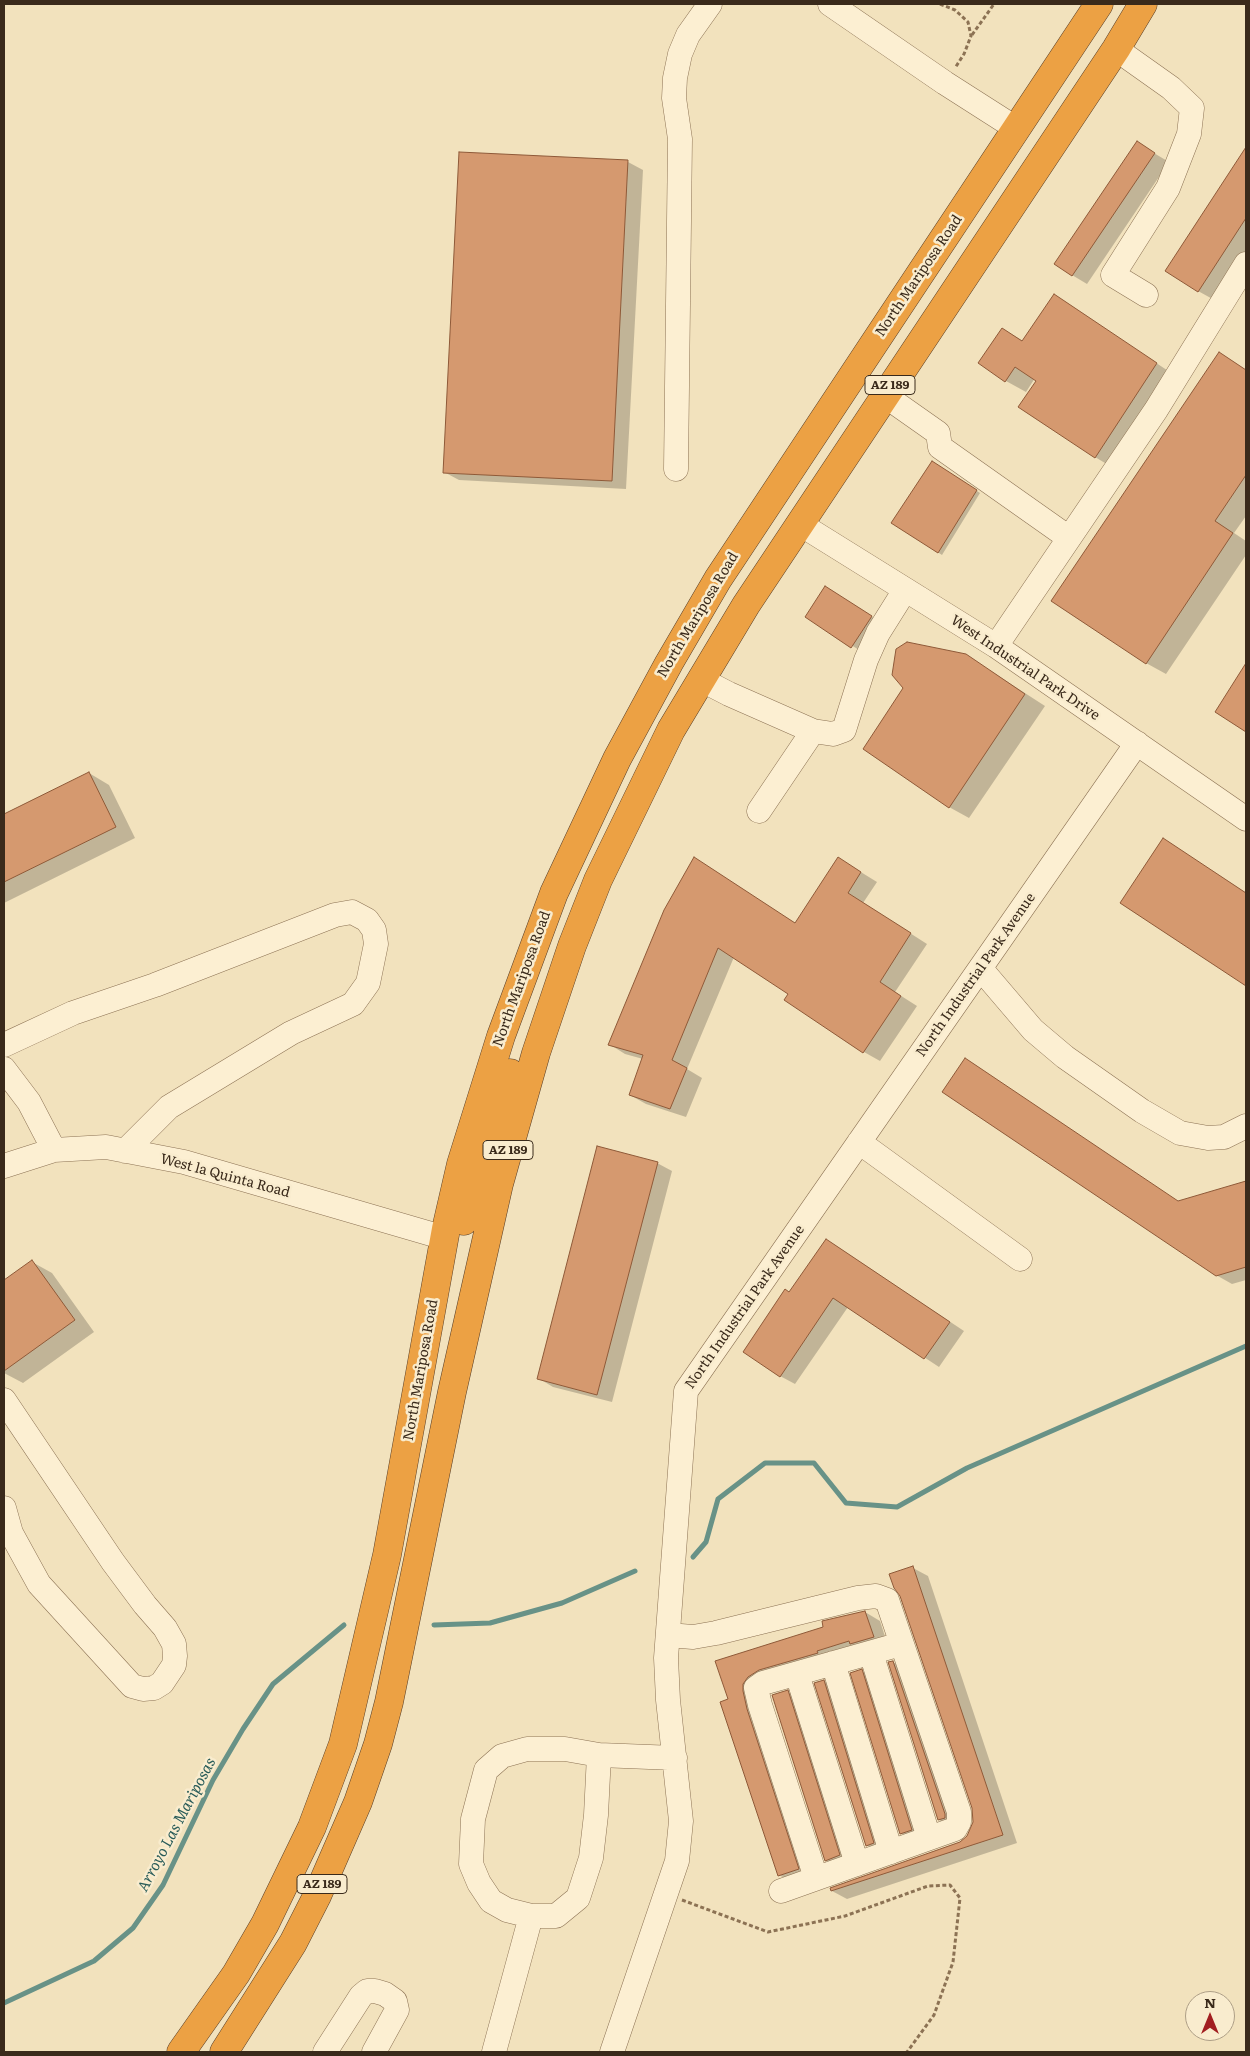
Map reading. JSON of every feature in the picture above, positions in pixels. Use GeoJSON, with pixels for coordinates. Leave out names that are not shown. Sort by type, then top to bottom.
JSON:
{"type":"FeatureCollection","features":[{"type":"Feature","properties":{"kind":"highway","name":"North Mariposa Road"},"geometry":{"type":"LineString","coordinates":[[224,2052],[293,1943],[317,1896],[358,1802],[378,1744],[404,1634],[406,1549],[445,1238],[462,1164],[484,1088],[513,1001],[554,893],[617,759],[669,663],[718,579],[1100,4]]}},
{"type":"Feature","properties":{"kind":"highway","name":"North Mariposa Road"},"geometry":{"type":"LineString","coordinates":[[181,2052],[236,1974],[265,1924],[293,1869],[329,1783],[406,1549],[468,1316],[499,1184],[536,1053],[572,946],[598,880],[649,773],[700,679],[746,605],[1116,49],[1143,4]]}},
{"type":"Feature","properties":{"kind":"highway"},"geometry":{"type":"LineString","coordinates":[[800,524],[794,512],[798,494],[860,380],[934,253]]}},
{"type":"Feature","properties":{"kind":"highway"},"geometry":{"type":"LineString","coordinates":[[617,759],[772,536],[787,525],[800,524]]}},
{"type":"Feature","properties":{"kind":"highway"},"geometry":{"type":"LineString","coordinates":[[445,1238],[455,1233],[467,1216],[523,1031],[546,973],[602,858],[649,773]]}},
{"type":"Feature","properties":{"kind":"street"},"geometry":{"type":"LineString","coordinates":[[676,469],[680,138],[674,98],[675,78],[680,54],[688,34],[710,4]]}},
{"type":"Feature","properties":{"kind":"street"},"geometry":{"type":"LineString","coordinates":[[830,4],[945,83],[1017,129]]}},
{"type":"Feature","properties":{"kind":"street"},"geometry":{"type":"LineString","coordinates":[[1116,49],[1171,88],[1192,108],[1189,134],[1168,188],[1114,275],[1146,295]]}},
{"type":"Feature","properties":{"kind":"street"},"geometry":{"type":"LineString","coordinates":[[996,646],[1156,410],[1246,264]]}},
{"type":"Feature","properties":{"kind":"street"},"geometry":{"type":"LineString","coordinates":[[884,395],[938,433],[940,447],[1069,538]]}},
{"type":"Feature","properties":{"kind":"street","name":"West Industrial Park Drive"},"geometry":{"type":"LineString","coordinates":[[800,524],[996,646],[1246,819]]}},
{"type":"Feature","properties":{"kind":"street"},"geometry":{"type":"LineString","coordinates":[[700,679],[729,694],[813,731],[833,734],[844,730],[866,660],[878,633],[905,590]]}},
{"type":"Feature","properties":{"kind":"street"},"geometry":{"type":"LineString","coordinates":[[759,811],[813,731]]}},
{"type":"Feature","properties":{"kind":"street","name":"North Industrial Park Avenue"},"geometry":{"type":"LineString","coordinates":[[612,2052],[677,1861],[681,1821],[676,1758],[668,1700],[666,1658],[686,1391],[1137,743]]}},
{"type":"Feature","properties":{"kind":"street"},"geometry":{"type":"LineString","coordinates":[[4,1045],[73,1013],[155,985],[335,915],[352,912],[367,920],[374,930],[376,944],[368,983],[353,1004],[291,1033],[170,1107],[125,1151]]}},
{"type":"Feature","properties":{"kind":"street"},"geometry":{"type":"LineString","coordinates":[[981,968],[1033,1030],[1065,1057],[1142,1111],[1180,1133],[1208,1138],[1224,1136],[1246,1126]]}},
{"type":"Feature","properties":{"kind":"street"},"geometry":{"type":"LineString","coordinates":[[4,1069],[29,1102],[54,1150]]}},
{"type":"Feature","properties":{"kind":"street"},"geometry":{"type":"LineString","coordinates":[[859,1142],[1020,1259]]}},
{"type":"Feature","properties":{"kind":"street","name":"West la Quinta Road"},"geometry":{"type":"LineString","coordinates":[[4,1166],[54,1150],[106,1147],[184,1162],[445,1238]]}},
{"type":"Feature","properties":{"kind":"street"},"geometry":{"type":"LineString","coordinates":[[4,1400],[113,1562],[145,1605],[166,1628],[174,1644],[175,1656],[174,1665],[162,1683],[154,1688],[143,1689],[132,1686],[39,1584],[11,1533],[4,1508]]}},
{"type":"Feature","properties":{"kind":"street"},"geometry":{"type":"LineString","coordinates":[[668,1636],[693,1637],[716,1633],[858,1598],[876,1596],[887,1600],[959,1812],[959,1822],[955,1829],[781,1891]]}},
{"type":"Feature","properties":{"kind":"street"},"geometry":{"type":"LineString","coordinates":[[816,1878],[756,1690],[759,1685],[901,1644]]}},
{"type":"Feature","properties":{"kind":"street"},"geometry":{"type":"LineString","coordinates":[[870,1653],[929,1838]]}},
{"type":"Feature","properties":{"kind":"street"},"geometry":{"type":"LineString","coordinates":[[833,1663],[891,1852]]}},
{"type":"Feature","properties":{"kind":"street"},"geometry":{"type":"LineString","coordinates":[[797,1674],[856,1864]]}},
{"type":"Feature","properties":{"kind":"street"},"geometry":{"type":"LineString","coordinates":[[599,1755],[596,1816],[591,1858],[578,1898],[556,1916],[531,1916],[507,1910],[491,1901],[479,1884],[471,1864],[473,1819],[486,1770],[502,1756],[527,1749],[564,1749],[599,1755],[676,1758]]}},
{"type":"Feature","properties":{"kind":"street"},"geometry":{"type":"LineString","coordinates":[[494,2052],[531,1916]]}},
{"type":"Feature","properties":{"kind":"street"},"geometry":{"type":"LineString","coordinates":[[326,2052],[362,1996],[367,1991],[375,1991],[395,2000],[397,2010],[374,2052]]}},
{"type":"Feature","properties":{"kind":"path"},"geometry":{"type":"LineString","coordinates":[[940,4],[955,10],[968,22],[972,36]]}},
{"type":"Feature","properties":{"kind":"path"},"geometry":{"type":"LineString","coordinates":[[945,83],[964,54],[972,36],[994,4]]}},
{"type":"Feature","properties":{"kind":"path"},"geometry":{"type":"LineString","coordinates":[[665,1894],[768,1932],[845,1916],[928,1886],[950,1885],[960,1898],[953,1962],[934,2015],[907,2052]]}},
{"type":"Feature","properties":{"kind":"building"},"geometry":{"type":"Polygon","coordinates":[[[1137,141],[1155,153],[1072,276],[1054,264],[1137,141]]]}},
{"type":"Feature","properties":{"kind":"building"},"geometry":{"type":"Polygon","coordinates":[[[1246,147],[1246,218],[1198,292],[1165,271],[1246,147]]]}},
{"type":"Feature","properties":{"kind":"building"},"geometry":{"type":"Polygon","coordinates":[[[459,152],[628,160],[612,481],[443,473],[459,152]]]}},
{"type":"Feature","properties":{"kind":"building"},"geometry":{"type":"Polygon","coordinates":[[[1054,294],[1157,363],[1095,458],[1018,407],[1036,381],[1015,367],[1005,382],[978,363],[1002,328],[1022,341],[1054,294]]]}},
{"type":"Feature","properties":{"kind":"building"},"geometry":{"type":"Polygon","coordinates":[[[1219,352],[1246,370],[1246,475],[1215,521],[1233,533],[1146,664],[1051,601],[1219,352]]]}},
{"type":"Feature","properties":{"kind":"building"},"geometry":{"type":"Polygon","coordinates":[[[932,461],[977,490],[938,553],[891,523],[932,461]]]}},
{"type":"Feature","properties":{"kind":"building"},"geometry":{"type":"Polygon","coordinates":[[[825,586],[872,616],[851,648],[805,617],[825,586]]]}},
{"type":"Feature","properties":{"kind":"building"},"geometry":{"type":"Polygon","coordinates":[[[907,642],[966,654],[1025,694],[949,808],[863,749],[903,688],[892,675],[896,649],[907,642]]]}},
{"type":"Feature","properties":{"kind":"building"},"geometry":{"type":"Polygon","coordinates":[[[1246,663],[1246,732],[1215,712],[1246,663]]]}},
{"type":"Feature","properties":{"kind":"building"},"geometry":{"type":"Polygon","coordinates":[[[89,772],[116,827],[4,882],[4,814],[89,772]]]}},
{"type":"Feature","properties":{"kind":"building"},"geometry":{"type":"Polygon","coordinates":[[[1163,838],[1246,893],[1246,986],[1120,903],[1163,838]]]}},
{"type":"Feature","properties":{"kind":"building"},"geometry":{"type":"Polygon","coordinates":[[[694,857],[795,923],[838,857],[861,872],[848,893],[911,933],[880,982],[901,996],[863,1053],[784,1000],[788,994],[718,948],[672,1060],[687,1068],[670,1109],[629,1095],[643,1055],[608,1045],[664,910],[694,857]]]}},
{"type":"Feature","properties":{"kind":"building"},"geometry":{"type":"Polygon","coordinates":[[[965,1058],[1178,1201],[1246,1181],[1246,1267],[1216,1276],[942,1092],[965,1058]]]}},
{"type":"Feature","properties":{"kind":"building"},"geometry":{"type":"Polygon","coordinates":[[[597,1146],[658,1162],[597,1395],[537,1379],[597,1146]]]}},
{"type":"Feature","properties":{"kind":"building"},"geometry":{"type":"Polygon","coordinates":[[[826,1239],[950,1322],[924,1359],[833,1298],[780,1377],[743,1352],[785,1289],[789,1292],[826,1239]]]}},
{"type":"Feature","properties":{"kind":"building"},"geometry":{"type":"Polygon","coordinates":[[[32,1260],[75,1320],[4,1371],[4,1280],[32,1260]]]}},
{"type":"Feature","properties":{"kind":"building"},"geometry":{"type":"Polygon","coordinates":[[[913,1566],[1003,1835],[831,1891],[830,1888],[960,1842],[967,1836],[973,1822],[972,1808],[900,1596],[894,1588],[889,1574],[913,1566]]]}},
{"type":"Feature","properties":{"kind":"building"},"geometry":{"type":"Polygon","coordinates":[[[865,1611],[874,1637],[850,1644],[849,1641],[817,1651],[818,1653],[759,1670],[748,1677],[743,1684],[747,1709],[799,1869],[778,1876],[720,1702],[728,1699],[715,1661],[823,1627],[822,1621],[865,1611]]]}},
{"type":"Feature","properties":{"kind":"building"},"geometry":{"type":"Polygon","coordinates":[[[893,1661],[945,1818],[938,1820],[888,1662],[893,1661]]]}},
{"type":"Feature","properties":{"kind":"building"},"geometry":{"type":"Polygon","coordinates":[[[862,1669],[912,1830],[900,1834],[850,1673],[862,1669]]]}},
{"type":"Feature","properties":{"kind":"building"},"geometry":{"type":"Polygon","coordinates":[[[824,1680],[874,1843],[866,1846],[814,1683],[824,1680]]]}},
{"type":"Feature","properties":{"kind":"building"},"geometry":{"type":"Polygon","coordinates":[[[788,1690],[840,1855],[825,1861],[772,1695],[788,1690]]]}},
{"type":"Feature","properties":{"kind":"waterway"},"geometry":{"type":"LineString","coordinates":[[693,1557],[706,1542],[718,1499],[765,1463],[814,1463],[846,1503],[897,1507],[967,1468],[1246,1346]]}},
{"type":"Feature","properties":{"kind":"waterway"},"geometry":{"type":"LineString","coordinates":[[434,1625],[490,1623],[562,1603],[635,1571]]}},
{"type":"Feature","properties":{"kind":"waterway","name":"Arroyo Las Mariposas"},"geometry":{"type":"LineString","coordinates":[[4,2003],[94,1961],[133,1928],[163,1885],[213,1780],[243,1729],[273,1684],[344,1625]]}}]}
